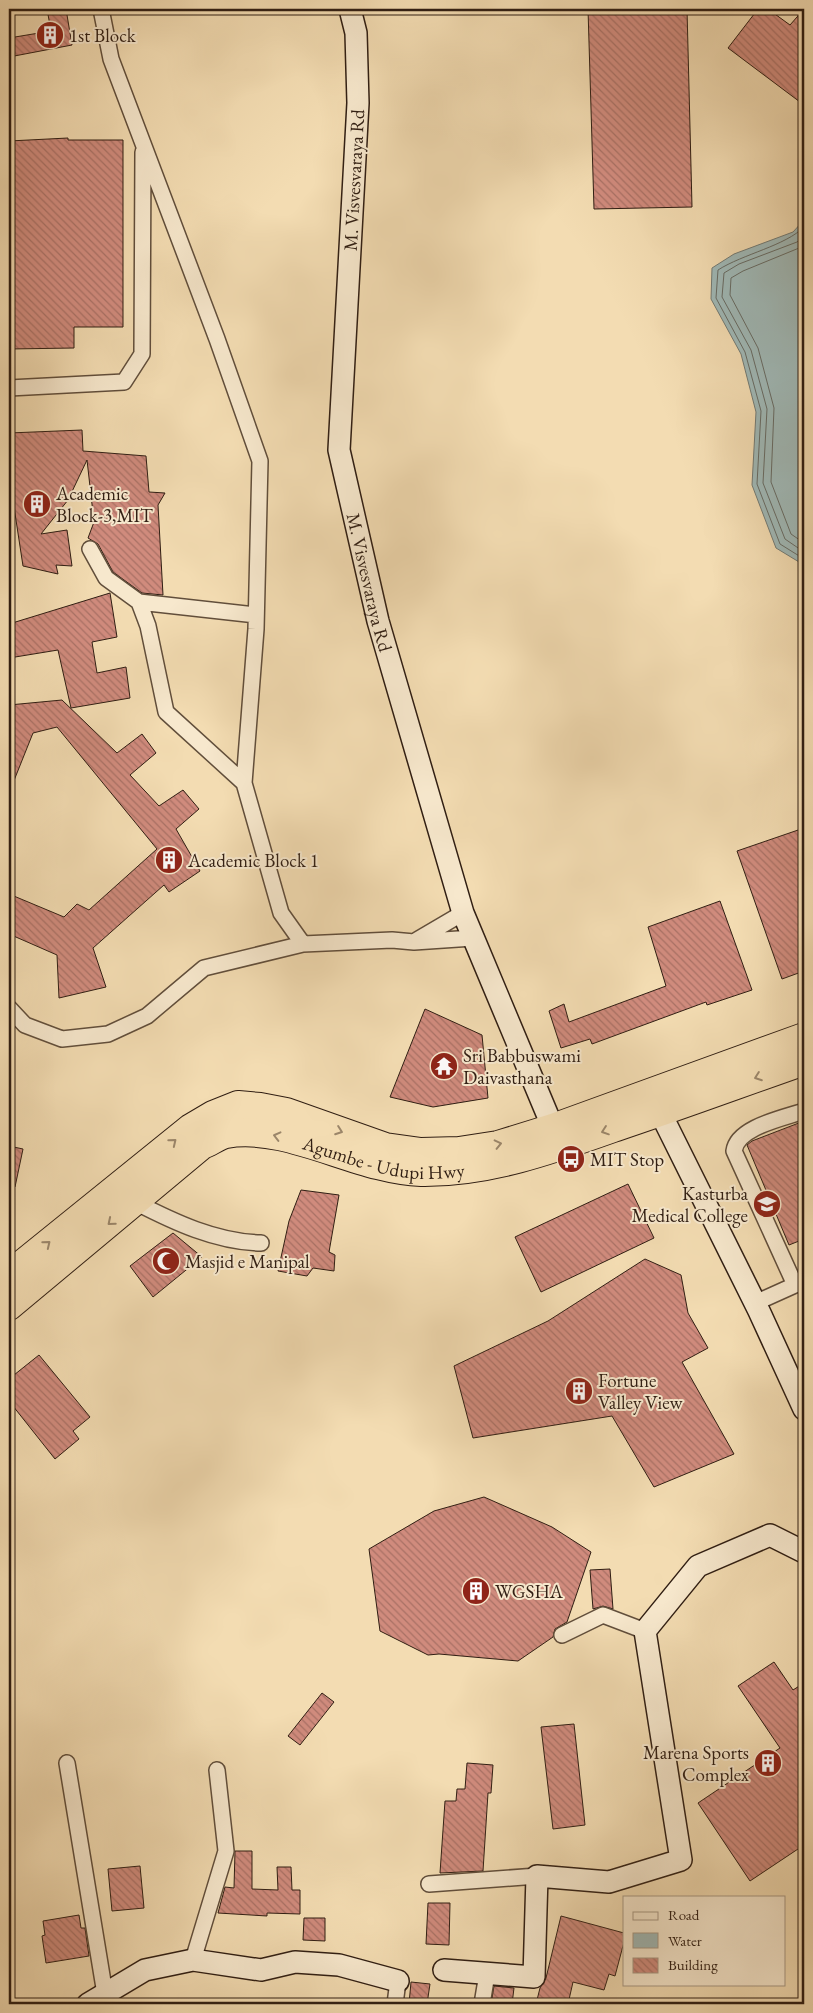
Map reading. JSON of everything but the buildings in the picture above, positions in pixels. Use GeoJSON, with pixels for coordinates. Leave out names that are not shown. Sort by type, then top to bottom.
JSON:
{"type":"FeatureCollection","features":[{"type":"Feature","properties":{"kind":"highway","name":"Agumbe - Udupi Hwy"},"geometry":{"type":"LineString","coordinates":[[9,1306],[202,1145],[224,1134],[249,1132],[274,1135],[390,1168],[422,1172],[509,1161],[557,1137],[804,1037]]}},
{"type":"Feature","properties":{"kind":"highway","name":"Agumbe - Udupi Hwy"},"geometry":{"type":"LineString","coordinates":[[9,1275],[191,1128],[213,1115],[238,1105],[286,1112],[385,1147],[421,1152],[459,1151],[557,1137],[660,1112],[804,1061]]}},
{"type":"Feature","properties":{"kind":"street"},"geometry":{"type":"LineString","coordinates":[[101,9],[111,59],[217,339],[260,460],[256,615],[244,783],[281,913],[303,944]]}},
{"type":"Feature","properties":{"kind":"street","name":"M. Visvesvaraya Rd"},"geometry":{"type":"LineString","coordinates":[[350,9],[356,33],[358,103],[339,450],[378,621],[463,913],[557,1137]]}},
{"type":"Feature","properties":{"kind":"street"},"geometry":{"type":"LineString","coordinates":[[9,388],[124,382],[142,354],[143,143]]}},
{"type":"Feature","properties":{"kind":"street"},"geometry":{"type":"LineString","coordinates":[[90,549],[106,578],[139,602],[256,615]]}},
{"type":"Feature","properties":{"kind":"street"},"geometry":{"type":"LineString","coordinates":[[139,602],[148,626],[166,712],[244,783]]}},
{"type":"Feature","properties":{"kind":"street"},"geometry":{"type":"LineString","coordinates":[[414,942],[463,913]]}},
{"type":"Feature","properties":{"kind":"street"},"geometry":{"type":"LineString","coordinates":[[9,1008],[25,1025],[62,1038],[108,1034],[147,1016],[204,968],[303,944],[392,940],[414,942],[473,938]]}},
{"type":"Feature","properties":{"kind":"street"},"geometry":{"type":"LineString","coordinates":[[755,1303],[800,1283],[734,1150],[735,1142],[744,1133],[804,1111]]}},
{"type":"Feature","properties":{"kind":"street"},"geometry":{"type":"LineString","coordinates":[[660,1112],[755,1303],[804,1409]]}},
{"type":"Feature","properties":{"kind":"street"},"geometry":{"type":"LineString","coordinates":[[135,1202],[172,1221],[204,1232],[240,1243],[261,1244]]}},
{"type":"Feature","properties":{"kind":"street"},"geometry":{"type":"LineString","coordinates":[[429,1884],[537,1876],[609,1882],[681,1860],[645,1630],[698,1566],[770,1535],[804,1552]]}},
{"type":"Feature","properties":{"kind":"street"},"geometry":{"type":"LineString","coordinates":[[562,1635],[603,1615],[645,1630]]}},
{"type":"Feature","properties":{"kind":"street"},"geometry":{"type":"LineString","coordinates":[[67,1763],[97,1999],[145,1970],[193,1960],[261,1970],[295,1962],[339,1965],[398,1981],[395,2004]]}},
{"type":"Feature","properties":{"kind":"street"},"geometry":{"type":"LineString","coordinates":[[193,1960],[226,1850],[217,1770]]}},
{"type":"Feature","properties":{"kind":"street"},"geometry":{"type":"LineString","coordinates":[[444,1970],[534,1976],[537,1876]]}},
{"type":"Feature","properties":{"kind":"street"},"geometry":{"type":"LineString","coordinates":[[482,2004],[487,1974]]}},
{"type":"Feature","properties":{"kind":"water"},"geometry":{"type":"Polygon","coordinates":[[[804,220],[804,565],[776,548],[752,485],[756,412],[741,354],[711,299],[712,268],[734,254],[793,232],[804,220]]]}},
{"type":"Feature","properties":{"kind":"place","name":"1st Block"},"geometry":{"type":"Point","coordinates":[50,35]}},
{"type":"Feature","properties":{"kind":"place","name":"Academic Block-3,MIT"},"geometry":{"type":"Point","coordinates":[37,504]}},
{"type":"Feature","properties":{"kind":"place","name":"Academic Block 1"},"geometry":{"type":"Point","coordinates":[169,860]}},
{"type":"Feature","properties":{"kind":"place","name":"Sri Babbuswami Daivasthana"},"geometry":{"type":"Point","coordinates":[444,1066]}},
{"type":"Feature","properties":{"kind":"place","name":"MIT Stop"},"geometry":{"type":"Point","coordinates":[571,1159]}},
{"type":"Feature","properties":{"kind":"place","name":"Kasturba Medical College"},"geometry":{"type":"Point","coordinates":[767,1204]}},
{"type":"Feature","properties":{"kind":"place","name":"Masjid e Manipal"},"geometry":{"type":"Point","coordinates":[166,1261]}},
{"type":"Feature","properties":{"kind":"place","name":"Fortune Valley View"},"geometry":{"type":"Point","coordinates":[579,1391]}},
{"type":"Feature","properties":{"kind":"place","name":"WGSHA"},"geometry":{"type":"Point","coordinates":[476,1591]}},
{"type":"Feature","properties":{"kind":"place","name":"Marena Sports Complex"},"geometry":{"type":"Point","coordinates":[768,1763]}}]}
